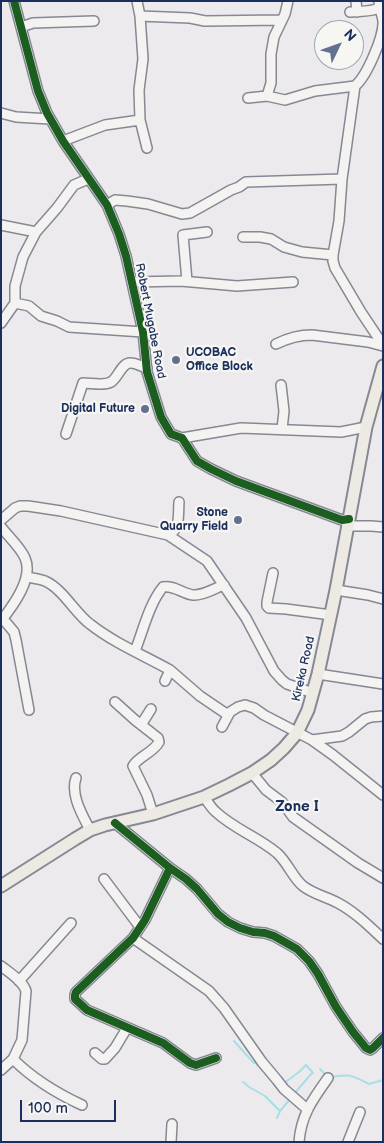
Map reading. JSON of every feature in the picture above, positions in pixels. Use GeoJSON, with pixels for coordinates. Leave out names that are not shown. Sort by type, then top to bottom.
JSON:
{"type":"FeatureCollection","features":[{"type":"Feature","properties":{"kind":"main road","name":"Kireka Road"},"geometry":{"type":"LineString","coordinates":[[1,886],[90,830],[153,814],[204,797],[252,773],[271,760],[297,733],[308,710],[318,674],[336,590],[366,427],[382,373]]}},
{"type":"Feature","properties":{"kind":"street","name":"Robert Mugabe Road"},"geometry":{"type":"LineString","coordinates":[[14,1],[38,91],[50,120],[88,179],[107,204],[119,234],[132,282],[154,398],[161,417],[171,434],[182,438],[197,460],[236,480],[348,522],[383,527]]}},
{"type":"Feature","properties":{"kind":"street"},"geometry":{"type":"LineString","coordinates":[[137,1],[143,59],[140,120],[147,148]]}},
{"type":"Feature","properties":{"kind":"street"},"geometry":{"type":"LineString","coordinates":[[267,96],[271,83],[271,54],[274,37],[285,14],[288,1]]}},
{"type":"Feature","properties":{"kind":"street"},"geometry":{"type":"LineString","coordinates":[[356,1],[354,12],[376,9],[379,4]]}},
{"type":"Feature","properties":{"kind":"street"},"geometry":{"type":"LineString","coordinates":[[379,4],[383,20],[382,32],[363,76],[355,86],[333,261],[335,268],[361,312],[383,345]]}},
{"type":"Feature","properties":{"kind":"street"},"geometry":{"type":"LineString","coordinates":[[140,16],[190,18],[205,21],[282,20]]}},
{"type":"Feature","properties":{"kind":"street"},"geometry":{"type":"LineString","coordinates":[[21,28],[33,24],[94,21]]}},
{"type":"Feature","properties":{"kind":"street"},"geometry":{"type":"LineString","coordinates":[[248,98],[267,96],[285,100],[315,91],[355,86]]}},
{"type":"Feature","properties":{"kind":"street"},"geometry":{"type":"LineString","coordinates":[[1,113],[16,117],[50,120]]}},
{"type":"Feature","properties":{"kind":"street"},"geometry":{"type":"LineString","coordinates":[[63,141],[105,126],[140,120]]}},
{"type":"Feature","properties":{"kind":"street"},"geometry":{"type":"LineString","coordinates":[[1,323],[15,303],[15,286],[21,262],[36,232],[74,185],[88,179]]}},
{"type":"Feature","properties":{"kind":"street"},"geometry":{"type":"LineString","coordinates":[[107,204],[115,200],[127,201],[148,204],[182,214],[199,209],[246,182],[342,179]]}},
{"type":"Feature","properties":{"kind":"street"},"geometry":{"type":"LineString","coordinates":[[1,225],[36,232]]}},
{"type":"Feature","properties":{"kind":"street"},"geometry":{"type":"LineString","coordinates":[[187,281],[183,235],[207,232]]}},
{"type":"Feature","properties":{"kind":"street"},"geometry":{"type":"LineString","coordinates":[[243,237],[271,239],[284,247],[302,252],[333,255]]}},
{"type":"Feature","properties":{"kind":"street"},"geometry":{"type":"LineString","coordinates":[[132,282],[187,281],[237,286],[293,282]]}},
{"type":"Feature","properties":{"kind":"street"},"geometry":{"type":"LineString","coordinates":[[15,303],[29,306],[41,316],[69,327],[142,332]]}},
{"type":"Feature","properties":{"kind":"street"},"geometry":{"type":"LineString","coordinates":[[276,344],[291,338],[312,335],[383,345]]}},
{"type":"Feature","properties":{"kind":"street"},"geometry":{"type":"LineString","coordinates":[[66,434],[83,383],[111,382],[126,364],[131,363],[147,368]]}},
{"type":"Feature","properties":{"kind":"street"},"geometry":{"type":"LineString","coordinates":[[281,385],[284,411],[282,429]]}},
{"type":"Feature","properties":{"kind":"street"},"geometry":{"type":"LineString","coordinates":[[182,438],[241,428],[341,432],[366,427]]}},
{"type":"Feature","properties":{"kind":"street"},"geometry":{"type":"LineString","coordinates":[[168,535],[176,530],[179,502]]}},
{"type":"Feature","properties":{"kind":"street"},"geometry":{"type":"LineString","coordinates":[[1,520],[14,508],[28,506],[61,511],[168,535],[207,562],[246,618],[274,672],[287,684],[313,692]]}},
{"type":"Feature","properties":{"kind":"street"},"geometry":{"type":"LineString","coordinates":[[1,527],[27,562],[27,578],[2,620],[14,632],[29,710]]}},
{"type":"Feature","properties":{"kind":"street"},"geometry":{"type":"LineString","coordinates":[[273,573],[267,602],[269,608],[331,615]]}},
{"type":"Feature","properties":{"kind":"street"},"geometry":{"type":"LineString","coordinates":[[27,578],[38,579],[50,584],[59,591],[89,624],[117,642],[170,670],[200,696],[228,715]]}},
{"type":"Feature","properties":{"kind":"street"},"geometry":{"type":"LineString","coordinates":[[136,652],[151,609],[163,587],[168,586],[193,595],[201,594],[224,585]]}},
{"type":"Feature","properties":{"kind":"street"},"geometry":{"type":"LineString","coordinates":[[336,590],[368,595],[383,600]]}},
{"type":"Feature","properties":{"kind":"street"},"geometry":{"type":"LineString","coordinates":[[165,681],[170,670]]}},
{"type":"Feature","properties":{"kind":"street"},"geometry":{"type":"LineString","coordinates":[[318,674],[383,684]]}},
{"type":"Feature","properties":{"kind":"street"},"geometry":{"type":"LineString","coordinates":[[115,702],[158,738],[159,742],[156,748],[133,766],[147,795],[153,814]]}},
{"type":"Feature","properties":{"kind":"street"},"geometry":{"type":"LineString","coordinates":[[222,728],[228,715],[238,707],[248,705],[312,740],[383,795]]}},
{"type":"Feature","properties":{"kind":"street"},"geometry":{"type":"LineString","coordinates":[[141,725],[150,709]]}},
{"type":"Feature","properties":{"kind":"street"},"geometry":{"type":"LineString","coordinates":[[312,740],[342,736],[366,719],[383,716]]}},
{"type":"Feature","properties":{"kind":"street"},"geometry":{"type":"LineString","coordinates":[[252,773],[266,790],[282,802],[293,817],[358,863],[383,878]]}},
{"type":"Feature","properties":{"kind":"street"},"geometry":{"type":"LineString","coordinates":[[76,778],[74,784],[76,798],[90,830]]}},
{"type":"Feature","properties":{"kind":"street"},"geometry":{"type":"LineString","coordinates":[[204,797],[224,819],[277,853],[288,864],[302,886],[347,907],[383,939]]}},
{"type":"Feature","properties":{"kind":"street"},"geometry":{"type":"LineString","coordinates":[[116,823],[186,879],[218,914],[228,922],[253,932],[274,936],[297,950],[318,974],[336,1007],[366,1048],[370,1050],[382,1038]]}},
{"type":"Feature","properties":{"kind":"street"},"geometry":{"type":"LineString","coordinates":[[170,868],[145,920],[133,938],[76,992],[75,998],[87,1010],[163,1043],[190,1063],[196,1065],[216,1058]]}},
{"type":"Feature","properties":{"kind":"street"},"geometry":{"type":"LineString","coordinates":[[104,879],[140,927]]}},
{"type":"Feature","properties":{"kind":"street"},"geometry":{"type":"LineString","coordinates":[[19,981],[70,923]]}},
{"type":"Feature","properties":{"kind":"street"},"geometry":{"type":"LineString","coordinates":[[133,938],[209,991],[224,1008],[262,1062],[307,1109]]}},
{"type":"Feature","properties":{"kind":"street"},"geometry":{"type":"LineString","coordinates":[[1,966],[19,981],[25,988],[26,995],[22,1040],[13,1058],[1,1070]]}},
{"type":"Feature","properties":{"kind":"street"},"geometry":{"type":"LineString","coordinates":[[95,1053],[102,1060],[105,1059],[115,1048],[127,1028]]}},
{"type":"Feature","properties":{"kind":"street"},"geometry":{"type":"LineString","coordinates":[[13,1058],[40,1083],[82,1106]]}},
{"type":"Feature","properties":{"kind":"street"},"geometry":{"type":"LineString","coordinates":[[299,1142],[302,1123],[307,1109],[328,1078]]}},
{"type":"Feature","properties":{"kind":"street"},"geometry":{"type":"LineString","coordinates":[[348,1142],[360,1112]]}},
{"type":"Feature","properties":{"kind":"street"},"geometry":{"type":"LineString","coordinates":[[171,1142],[172,1124]]}},
{"type":"Feature","properties":{"kind":"waterway"},"geometry":{"type":"LineString","coordinates":[[234,1041],[254,1063]]}},
{"type":"Feature","properties":{"kind":"waterway"},"geometry":{"type":"LineString","coordinates":[[244,1043],[247,1050]]}},
{"type":"Feature","properties":{"kind":"waterway"},"geometry":{"type":"LineString","coordinates":[[255,1062],[281,1092]]}},
{"type":"Feature","properties":{"kind":"waterway"},"geometry":{"type":"LineString","coordinates":[[283,1084],[306,1065],[313,1073]]}},
{"type":"Feature","properties":{"kind":"waterway"},"geometry":{"type":"LineString","coordinates":[[320,1069],[327,1076]]}},
{"type":"Feature","properties":{"kind":"waterway"},"geometry":{"type":"LineString","coordinates":[[294,1094],[312,1073]]}},
{"type":"Feature","properties":{"kind":"waterway"},"geometry":{"type":"LineString","coordinates":[[332,1077],[351,1076],[369,1084],[383,1080]]}},
{"type":"Feature","properties":{"kind":"waterway"},"geometry":{"type":"LineString","coordinates":[[243,1082],[265,1096],[280,1111]]}},
{"type":"Feature","properties":{"kind":"waterway"},"geometry":{"type":"LineString","coordinates":[[277,1118],[280,1111],[291,1098]]}},
{"type":"Feature","properties":{"kind":"cycle path"},"geometry":{"type":"LineString","coordinates":[[14,1],[38,91],[47,113],[63,141],[107,205],[119,234],[126,256],[143,332],[147,372],[161,417],[171,434],[182,438],[197,461],[236,481],[342,520],[349,519]]}},
{"type":"Feature","properties":{"kind":"cycle path"},"geometry":{"type":"LineString","coordinates":[[115,823],[186,879],[218,914],[228,922],[253,932],[274,936],[297,949],[309,961],[336,1007],[366,1048],[370,1050],[383,1038]]}},
{"type":"Feature","properties":{"kind":"cycle path"},"geometry":{"type":"LineString","coordinates":[[170,868],[145,920],[133,938],[76,992],[75,999],[87,1010],[163,1043],[190,1063],[196,1065],[216,1058]]}},
{"type":"Feature","properties":{"kind":"place","name":"UCOBAC Office Block"},"geometry":{"type":"Point","coordinates":[176,360]}},
{"type":"Feature","properties":{"kind":"place","name":"Digital Future"},"geometry":{"type":"Point","coordinates":[145,409]}},
{"type":"Feature","properties":{"kind":"place","name":"Stone Quarry Field"},"geometry":{"type":"Point","coordinates":[238,520]}},
{"type":"Feature","properties":{"kind":"district","name":"Zone I"},"geometry":{"type":"Point","coordinates":[297,807]}}]}
